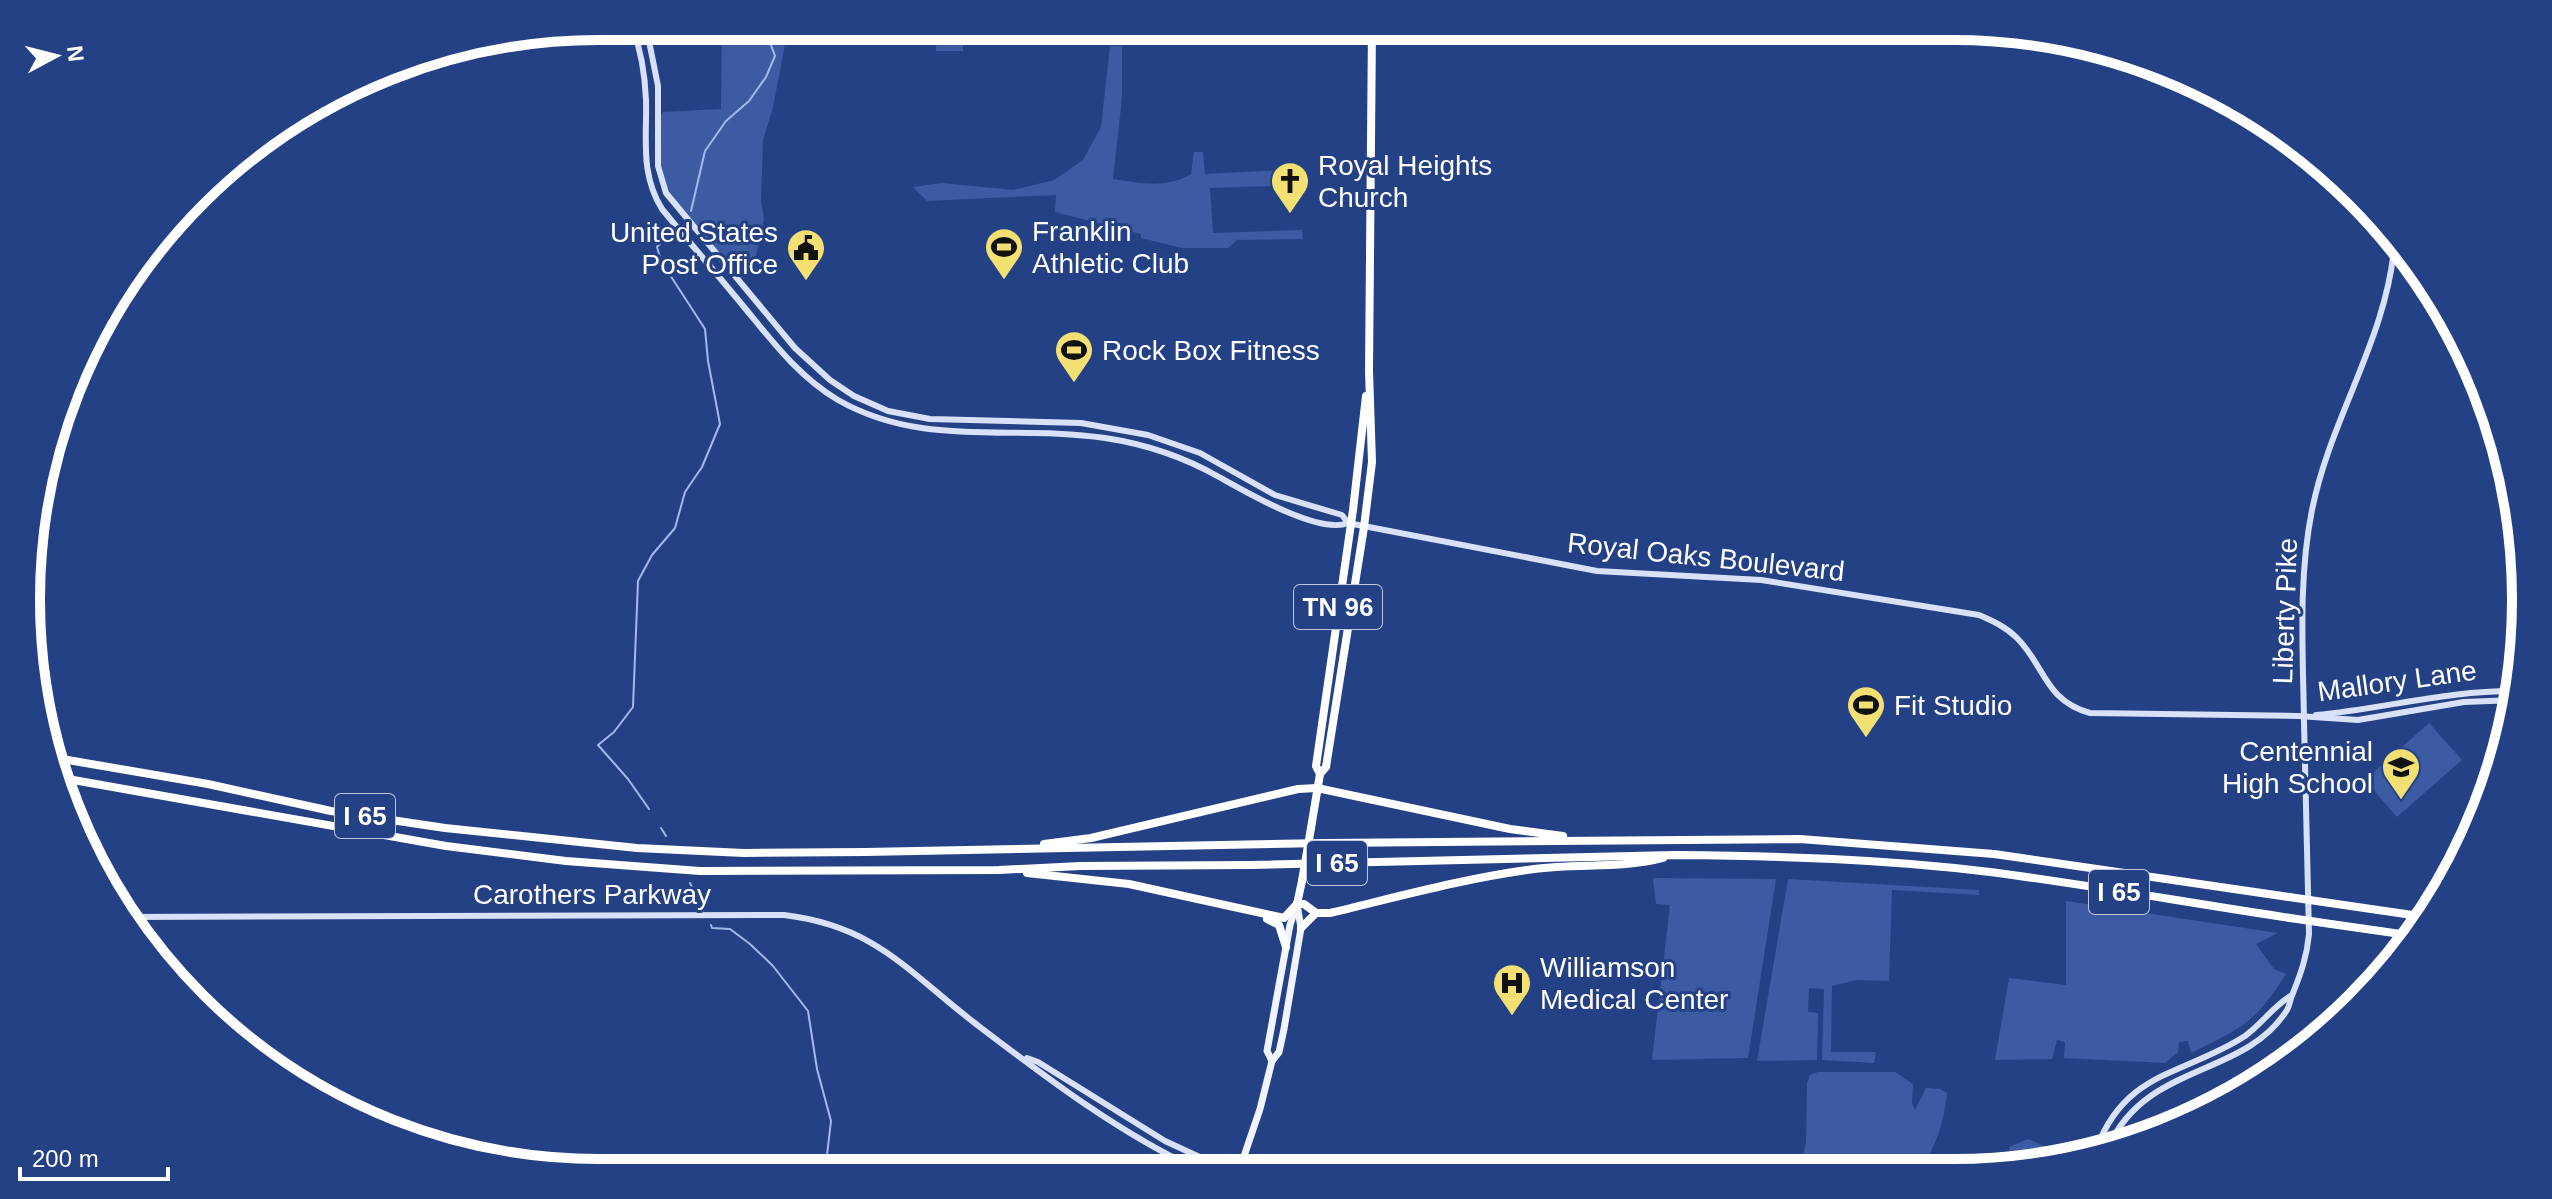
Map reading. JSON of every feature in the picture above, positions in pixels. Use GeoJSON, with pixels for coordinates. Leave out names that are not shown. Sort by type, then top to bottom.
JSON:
{"type":"FeatureCollection","features":[{"type":"Feature","properties":{"kind":"highway","name":"TN 96"},"geometry":{"type":"LineString","coordinates":[[1297,904],[1317,788],[1320,774],[1326,767],[1372,462],[1369,371],[1372,40]]}},
{"type":"Feature","properties":{"kind":"highway","name":"TN 96"},"geometry":{"type":"LineString","coordinates":[[1320,774],[1316,766],[1369,371]]}},
{"type":"Feature","properties":{"kind":"highway","name":"I 65"},"geometry":{"type":"LineString","coordinates":[[64,759],[208,784],[331,811],[445,828],[637,848],[744,853],[1800,839],[1994,854],[2414,915]]}},
{"type":"Feature","properties":{"kind":"highway","name":"I 65"},"geometry":{"type":"LineString","coordinates":[[70,779],[446,846],[566,861],[700,871],[999,870],[1675,855],[1848,859],[1990,872],[2400,934]]}},
{"type":"Feature","properties":{"kind":"highway"},"geometry":{"type":"LineString","coordinates":[[1005,850],[1091,838],[1298,789],[1317,788],[1510,829],[1559,836],[1652,839]]}},
{"type":"Feature","properties":{"kind":"highway"},"geometry":{"type":"LineString","coordinates":[[999,870],[1129,884],[1284,918],[1297,904],[1304,904],[1316,913],[1330,913],[1494,875],[1567,865],[1646,863],[1675,855]]}},
{"type":"Feature","properties":{"kind":"highway"},"geometry":{"type":"LineString","coordinates":[[1256,913],[1279,925],[1286,947]]}},
{"type":"Feature","properties":{"kind":"highway"},"geometry":{"type":"LineString","coordinates":[[1301,928],[1316,913]]}},
{"type":"Feature","properties":{"kind":"main road"},"geometry":{"type":"LineString","coordinates":[[636,40],[645,88],[646,168],[656,200],[786,358],[807,378],[850,406],[907,427],[930,431],[1104,437],[1145,446],[1195,464],[1245,492],[1294,514],[1340,526],[1349,524],[1342,515],[1296,503],[1261,489],[1200,453],[1171,441],[1119,428],[1081,423],[908,415],[873,405],[830,380],[795,348],[666,193],[658,166],[658,86],[649,40]]}},
{"type":"Feature","properties":{"kind":"main road","name":"Liberty Pike"},"geometry":{"type":"LineString","coordinates":[[2116,1134],[2137,1106],[2165,1085],[2262,1037],[2289,1007],[2303,969],[2309,934],[2303,609],[2307,539],[2331,441],[2377,332],[2393,255]]}},
{"type":"Feature","properties":{"kind":"main road"},"geometry":{"type":"LineString","coordinates":[[1195,464],[1200,453]]}},
{"type":"Feature","properties":{"kind":"main road","name":"Royal Oaks Boulevard"},"geometry":{"type":"LineString","coordinates":[[1349,524],[1597,571],[1761,580],[1979,615],[2015,635],[2053,692],[2071,706],[2090,713],[2304,717]]}},
{"type":"Feature","properties":{"kind":"main road","name":"Mallory Lane"},"geometry":{"type":"LineString","coordinates":[[2304,717],[2367,710],[2463,692],[2504,691]]}},
{"type":"Feature","properties":{"kind":"main road","name":"Mallory Lane"},"geometry":{"type":"LineString","coordinates":[[2304,717],[2358,720],[2464,702],[2502,700]]}},
{"type":"Feature","properties":{"kind":"main road"},"geometry":{"type":"LineString","coordinates":[[1243,1159],[1284,1029],[1301,928],[1297,904]]}},
{"type":"Feature","properties":{"kind":"main road"},"geometry":{"type":"LineString","coordinates":[[1272,1061],[1267,1051],[1290,925],[1297,904]]}},
{"type":"Feature","properties":{"kind":"main road","name":"Carothers Parkway"},"geometry":{"type":"LineString","coordinates":[[139,917],[796,916],[839,926],[882,947],[1017,1054],[1150,1147],[1176,1159]]}},
{"type":"Feature","properties":{"kind":"main road"},"geometry":{"type":"LineString","coordinates":[[2101,1139],[2107,1125],[2128,1098],[2153,1079],[2244,1036],[2281,1001],[2292,995]]}},
{"type":"Feature","properties":{"kind":"main road","name":"Carothers Parkway"},"geometry":{"type":"LineString","coordinates":[[1017,1054],[1038,1062],[1165,1141],[1204,1159]]}},
{"type":"Feature","properties":{"kind":"main road"},"geometry":{"type":"LineString","coordinates":[[2191,1061],[2195,1072]]}},
{"type":"Feature","properties":{"kind":"main road"},"geometry":{"type":"LineString","coordinates":[[1110,1120],[1116,1111]]}},
{"type":"Feature","properties":{"kind":"shaded area"},"geometry":{"type":"Polygon","coordinates":[[[722,40],[782,40],[785,45],[773,107],[763,140],[761,201],[764,219],[753,270],[737,280],[672,202],[661,180],[658,120],[663,112],[721,109],[722,40]]]}},
{"type":"Feature","properties":{"kind":"shaded area"},"geometry":{"type":"Polygon","coordinates":[[[936,40],[963,40],[963,51],[936,51],[936,40]]]}},
{"type":"Feature","properties":{"kind":"shaded area"},"geometry":{"type":"Polygon","coordinates":[[[1110,46],[1122,46],[1122,98],[1113,179],[1153,184],[1182,179],[1191,174],[1194,152],[1203,152],[1205,174],[1301,169],[1302,179],[1283,180],[1275,186],[1210,188],[1213,233],[1302,230],[1303,239],[1237,240],[1228,248],[1182,248],[1055,212],[1056,195],[927,201],[913,187],[942,183],[1013,190],[1054,180],[1083,160],[1101,127],[1110,46]]]}},
{"type":"Feature","properties":{"kind":"shaded area"},"geometry":{"type":"Polygon","coordinates":[[[2429,723],[2462,760],[2397,817],[2365,780],[2429,723]]]}},
{"type":"Feature","properties":{"kind":"shaded area"},"geometry":{"type":"Polygon","coordinates":[[[1653,878],[1776,879],[1748,1058],[1652,1060],[1670,905],[1656,904],[1653,878]]]}},
{"type":"Feature","properties":{"kind":"shaded area"},"geometry":{"type":"Polygon","coordinates":[[[1788,879],[1979,890],[1979,895],[1892,890],[1889,981],[1857,980],[1832,986],[1831,1052],[1876,1052],[1874,1063],[1822,1060],[1824,989],[1809,988],[1808,1012],[1818,1013],[1817,1060],[1757,1061],[1788,879]]]}},
{"type":"Feature","properties":{"kind":"shaded area"},"geometry":{"type":"Polygon","coordinates":[[[2066,901],[2278,933],[2256,944],[2274,969],[2286,974],[2265,1004],[2246,1022],[2191,1053],[2188,1041],[2179,1042],[2178,1052],[2165,1063],[2064,1058],[2065,1042],[2057,1040],[2052,1059],[1995,1060],[2009,978],[2066,985],[2066,901]]]}},
{"type":"Feature","properties":{"kind":"shaded area"},"geometry":{"type":"Polygon","coordinates":[[[1818,1072],[1895,1072],[1913,1084],[1912,1103],[1915,1110],[1926,1088],[1947,1093],[1939,1132],[1926,1159],[1802,1159],[1806,1144],[1807,1083],[1810,1075],[1818,1072]]]}},
{"type":"Feature","properties":{"kind":"shaded area"},"geometry":{"type":"Polygon","coordinates":[[[2028,1139],[2053,1150],[2010,1156],[2009,1147],[2028,1139]]]}},
{"type":"Feature","properties":{"kind":"waterway"},"geometry":{"type":"LineString","coordinates":[[691,211],[705,151],[726,121],[749,101],[766,77],[775,56],[769,40]]}},
{"type":"Feature","properties":{"kind":"waterway"},"geometry":{"type":"LineString","coordinates":[[649,809],[598,745],[614,732],[633,707],[638,581],[652,555],[675,528],[685,492],[702,467],[720,424],[705,329],[661,261],[657,247],[670,233]]}},
{"type":"Feature","properties":{"kind":"waterway"},"geometry":{"type":"LineString","coordinates":[[661,828],[666,836]]}},
{"type":"Feature","properties":{"kind":"waterway"},"geometry":{"type":"LineString","coordinates":[[690,883],[703,911]]}},
{"type":"Feature","properties":{"kind":"waterway"},"geometry":{"type":"LineString","coordinates":[[711,925],[712,928],[730,929],[750,944],[773,966],[808,1011],[817,1069],[831,1121],[827,1159]]}},
{"type":"Feature","properties":{"kind":"place","name":"Royal Heights Church"},"geometry":{"type":"Point","coordinates":[1290,215]}},
{"type":"Feature","properties":{"kind":"place","name":"Franklin Athletic Club"},"geometry":{"type":"Point","coordinates":[1004,281]}},
{"type":"Feature","properties":{"kind":"place","name":"United States Post Office"},"geometry":{"type":"Point","coordinates":[806,282]}},
{"type":"Feature","properties":{"kind":"place","name":"Rock Box Fitness"},"geometry":{"type":"Point","coordinates":[1074,384]}},
{"type":"Feature","properties":{"kind":"place","name":"Fit Studio"},"geometry":{"type":"Point","coordinates":[1866,739]}},
{"type":"Feature","properties":{"kind":"place","name":"Centennial High School"},"geometry":{"type":"Point","coordinates":[2401,801]}},
{"type":"Feature","properties":{"kind":"place","name":"Williamson Medical Center"},"geometry":{"type":"Point","coordinates":[1512,1017]}}]}
